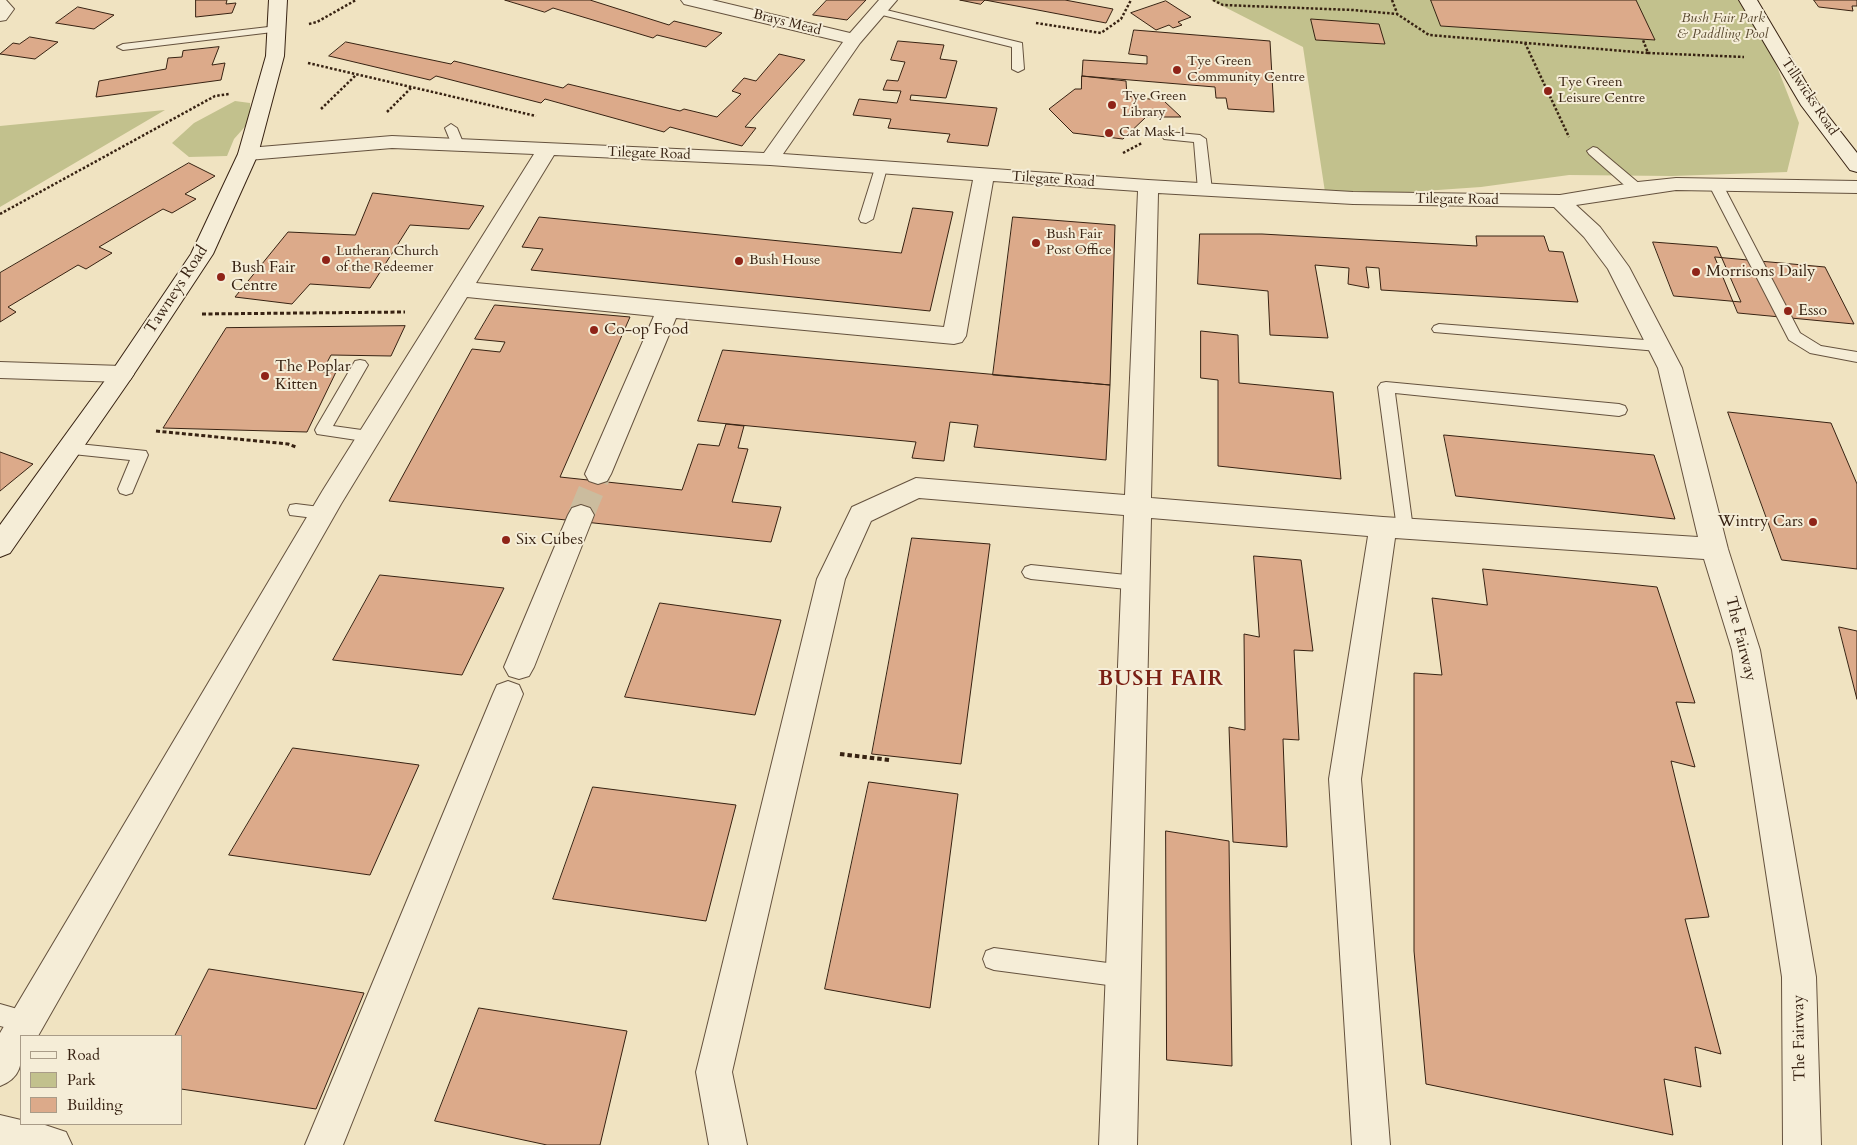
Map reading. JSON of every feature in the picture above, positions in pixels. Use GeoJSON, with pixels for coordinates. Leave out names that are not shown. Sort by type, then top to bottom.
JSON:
{"type":"FeatureCollection","features":[{"type":"Feature","properties":{"kind":"street","name":"Tawneys Road"},"geometry":{"type":"LineString","coordinates":[[0,546],[122,374],[202,254],[248,154],[275,56],[278,0]]}},
{"type":"Feature","properties":{"kind":"street","name":"Brays Mead"},"geometry":{"type":"LineString","coordinates":[[690,0],[854,39]]}},
{"type":"Feature","properties":{"kind":"street","name":"Tillwicks Road"},"geometry":{"type":"LineString","coordinates":[[1748,0],[1810,105],[1857,166]]}},
{"type":"Feature","properties":{"kind":"street"},"geometry":{"type":"LineString","coordinates":[[0,4],[5,9],[0,16]]}},
{"type":"Feature","properties":{"kind":"street"},"geometry":{"type":"LineString","coordinates":[[770,159],[854,39],[883,6]]}},
{"type":"Feature","properties":{"kind":"street","name":"Tilegate Road"},"geometry":{"type":"LineString","coordinates":[[248,154],[455,137],[547,150],[770,159],[1205,190],[1354,198],[1560,201],[1636,188],[1676,184],[1857,187]]}},
{"type":"Feature","properties":{"kind":"street"},"geometry":{"type":"LineString","coordinates":[[0,1068],[14,1018],[309,512],[348,470],[547,150]]}},
{"type":"Feature","properties":{"kind":"street"},"geometry":{"type":"LineString","coordinates":[[461,289],[954,336],[984,175]]}},
{"type":"Feature","properties":{"kind":"street"},"geometry":{"type":"LineString","coordinates":[[1118,1145],[1148,186]]}},
{"type":"Feature","properties":{"kind":"street","name":"The Fairway"},"geometry":{"type":"LineString","coordinates":[[1560,201],[1592,232],[1618,267],[1670,368],[1714,548],[1746,650],[1799,977],[1802,1145]]}},
{"type":"Feature","properties":{"kind":"street"},"geometry":{"type":"LineString","coordinates":[[598,474],[668,310]]}},
{"type":"Feature","properties":{"kind":"street"},"geometry":{"type":"LineString","coordinates":[[0,370],[122,374]]}},
{"type":"Feature","properties":{"kind":"street"},"geometry":{"type":"LineString","coordinates":[[728,1145],[714,1072],[831,579],[861,514],[916,488],[1394,528],[1714,548]]}},
{"type":"Feature","properties":{"kind":"street"},"geometry":{"type":"LineString","coordinates":[[324,1145],[581,515]]}},
{"type":"Feature","properties":{"kind":"street"},"geometry":{"type":"LineString","coordinates":[[1371,1145],[1345,779],[1394,528]]}},
{"type":"Feature","properties":{"kind":"street"},"geometry":{"type":"LineString","coordinates":[[0,1134],[53,1145]]}},
{"type":"Feature","properties":{"kind":"lane"},"geometry":{"type":"LineString","coordinates":[[883,6],[1018,45],[1018,68]]}},
{"type":"Feature","properties":{"kind":"lane"},"geometry":{"type":"LineString","coordinates":[[123,47],[276,30]]}},
{"type":"Feature","properties":{"kind":"lane"},"geometry":{"type":"LineString","coordinates":[[1168,136],[1200,138],[1205,190]]}},
{"type":"Feature","properties":{"kind":"lane"},"geometry":{"type":"LineString","coordinates":[[1594,152],[1636,188]]}},
{"type":"Feature","properties":{"kind":"lane"},"geometry":{"type":"LineString","coordinates":[[866,219],[881,168]]}},
{"type":"Feature","properties":{"kind":"lane"},"geometry":{"type":"LineString","coordinates":[[1716,185],[1794,336],[1802,344],[1818,351],[1857,357]]}},
{"type":"Feature","properties":{"kind":"lane"},"geometry":{"type":"LineString","coordinates":[[1439,329],[1658,346]]}},
{"type":"Feature","properties":{"kind":"lane"},"geometry":{"type":"LineString","coordinates":[[360,365],[324,430],[370,436]]}},
{"type":"Feature","properties":{"kind":"lane"},"geometry":{"type":"LineString","coordinates":[[1394,528],[1386,387],[1619,410]]}},
{"type":"Feature","properties":{"kind":"lane"},"geometry":{"type":"LineString","coordinates":[[68,449],[140,454],[126,489]]}},
{"type":"Feature","properties":{"kind":"lane"},"geometry":{"type":"LineString","coordinates":[[1031,572],[1136,583]]}},
{"type":"Feature","properties":{"kind":"lane"},"geometry":{"type":"LineString","coordinates":[[994,959],[1124,976]]}},
{"type":"Feature","properties":{"kind":"path"},"geometry":{"type":"LineString","coordinates":[[276,30],[297,28],[317,22],[356,0]]}},
{"type":"Feature","properties":{"kind":"path"},"geometry":{"type":"LineString","coordinates":[[1101,33],[1121,19],[1131,0]]}},
{"type":"Feature","properties":{"kind":"path"},"geometry":{"type":"LineString","coordinates":[[1213,0],[1223,5],[1353,10],[1397,14],[1429,35],[1749,58]]}},
{"type":"Feature","properties":{"kind":"path"},"geometry":{"type":"LineString","coordinates":[[1392,0],[1397,14]]}},
{"type":"Feature","properties":{"kind":"path"},"geometry":{"type":"LineString","coordinates":[[297,28],[296,61],[536,116]]}},
{"type":"Feature","properties":{"kind":"path"},"geometry":{"type":"LineString","coordinates":[[1643,40],[1648,52]]}},
{"type":"Feature","properties":{"kind":"path"},"geometry":{"type":"LineString","coordinates":[[1524,43],[1597,195]]}},
{"type":"Feature","properties":{"kind":"path"},"geometry":{"type":"LineString","coordinates":[[321,109],[356,74]]}},
{"type":"Feature","properties":{"kind":"path"},"geometry":{"type":"LineString","coordinates":[[381,118],[412,87]]}},
{"type":"Feature","properties":{"kind":"path"},"geometry":{"type":"LineString","coordinates":[[0,214],[128,142],[215,96],[266,88]]}},
{"type":"Feature","properties":{"kind":"path"},"geometry":{"type":"LineString","coordinates":[[161,315],[447,311]]}},
{"type":"Feature","properties":{"kind":"path"},"geometry":{"type":"LineString","coordinates":[[116,453],[132,429],[288,444],[348,470]]}},
{"type":"Feature","properties":{"kind":"path"},"geometry":{"type":"LineString","coordinates":[[840,754],[889,760]]}},
{"type":"Feature","properties":{"kind":"green space","name":"Tye Green Leisure Centre"},"geometry":{"type":"Polygon","coordinates":[[[1211,0],[1738,0],[1774,59],[1799,123],[1787,172],[1672,176],[1569,175],[1481,187],[1409,192],[1325,192],[1303,47],[1211,0]]]}},
{"type":"Feature","properties":{"kind":"green space"},"geometry":{"type":"Polygon","coordinates":[[[235,101],[250,103],[250,121],[234,139],[227,156],[189,157],[172,143],[194,123],[235,101]]]}},
{"type":"Feature","properties":{"kind":"green space"},"geometry":{"type":"Polygon","coordinates":[[[165,110],[0,207],[0,126],[165,110]]]}},
{"type":"Feature","properties":{"kind":"building"},"geometry":{"type":"Polygon","coordinates":[[[196,0],[227,0],[226,4],[236,3],[232,13],[196,17],[196,0]]]}},
{"type":"Feature","properties":{"kind":"building"},"geometry":{"type":"Polygon","coordinates":[[[505,0],[590,0],[669,25],[674,21],[722,33],[706,47],[657,35],[653,38],[553,8],[545,12],[505,0]]]}},
{"type":"Feature","properties":{"kind":"building"},"geometry":{"type":"Polygon","coordinates":[[[827,0],[866,0],[847,20],[813,15],[827,0]]]}},
{"type":"Feature","properties":{"kind":"building"},"geometry":{"type":"Polygon","coordinates":[[[960,0],[985,0],[981,4],[960,0]]]}},
{"type":"Feature","properties":{"kind":"building"},"geometry":{"type":"Polygon","coordinates":[[[985,0],[1065,0],[1113,9],[1106,23],[985,0]]]}},
{"type":"Feature","properties":{"kind":"building"},"geometry":{"type":"Polygon","coordinates":[[[1431,0],[1636,0],[1655,40],[1441,26],[1431,0]]]}},
{"type":"Feature","properties":{"kind":"building"},"geometry":{"type":"Polygon","coordinates":[[[1814,0],[1857,0],[1857,6],[1852,6],[1853,11],[1819,7],[1814,0]]]}},
{"type":"Feature","properties":{"kind":"building"},"geometry":{"type":"Polygon","coordinates":[[[1166,1],[1191,17],[1178,22],[1182,25],[1173,28],[1169,25],[1156,30],[1131,13],[1166,1]]]}},
{"type":"Feature","properties":{"kind":"building"},"geometry":{"type":"Polygon","coordinates":[[[78,7],[114,15],[94,29],[56,23],[78,7]]]}},
{"type":"Feature","properties":{"kind":"building"},"geometry":{"type":"Polygon","coordinates":[[[1311,19],[1379,24],[1385,44],[1316,40],[1311,19]]]}},
{"type":"Feature","properties":{"kind":"building","name":"Tye Green Community Centre"},"geometry":{"type":"Polygon","coordinates":[[[1134,30],[1270,41],[1274,112],[1228,109],[1226,98],[1216,98],[1215,87],[1082,76],[1083,60],[1147,64],[1147,56],[1129,54],[1134,30]]]}},
{"type":"Feature","properties":{"kind":"building"},"geometry":{"type":"Polygon","coordinates":[[[30,37],[58,42],[35,59],[0,54],[13,43],[19,44],[30,37]]]}},
{"type":"Feature","properties":{"kind":"building"},"geometry":{"type":"Polygon","coordinates":[[[898,41],[944,45],[940,59],[957,61],[946,98],[911,95],[910,100],[997,108],[988,146],[947,142],[950,134],[888,128],[891,119],[853,115],[859,99],[897,103],[901,91],[883,90],[887,80],[898,81],[905,62],[891,60],[898,41]]]}},
{"type":"Feature","properties":{"kind":"building"},"geometry":{"type":"Polygon","coordinates":[[[346,42],[451,64],[454,61],[563,88],[568,84],[680,111],[684,109],[717,117],[741,94],[732,91],[744,78],[756,81],[779,54],[805,60],[745,127],[756,128],[742,146],[670,127],[664,132],[545,99],[541,103],[436,76],[430,80],[329,56],[346,42]]]}},
{"type":"Feature","properties":{"kind":"building"},"geometry":{"type":"Polygon","coordinates":[[[219,47],[212,65],[225,63],[221,80],[96,97],[99,81],[166,69],[168,58],[182,57],[183,51],[219,47]]]}},
{"type":"Feature","properties":{"kind":"building","name":"Tye Green Library"},"geometry":{"type":"Polygon","coordinates":[[[1082,76],[1126,81],[1127,96],[1164,101],[1181,117],[1146,117],[1123,139],[1073,133],[1049,109],[1075,89],[1081,89],[1082,76]]]}},
{"type":"Feature","properties":{"kind":"building"},"geometry":{"type":"Polygon","coordinates":[[[189,163],[215,176],[185,194],[196,199],[172,213],[163,209],[99,247],[112,253],[86,269],[78,265],[8,307],[16,312],[0,322],[0,273],[189,163]]]}},
{"type":"Feature","properties":{"kind":"building","name":"Lutheran Church of the Redeemer"},"geometry":{"type":"Polygon","coordinates":[[[373,193],[484,206],[469,229],[410,225],[370,288],[310,284],[292,304],[235,297],[288,232],[355,235],[373,193]]]}},
{"type":"Feature","properties":{"kind":"building","name":"Bush House"},"geometry":{"type":"Polygon","coordinates":[[[913,208],[953,212],[930,311],[531,270],[543,249],[522,247],[539,217],[901,253],[913,208]]]}},
{"type":"Feature","properties":{"kind":"building"},"geometry":{"type":"Polygon","coordinates":[[[1013,217],[1115,225],[1110,385],[993,375],[1013,217]]]}},
{"type":"Feature","properties":{"kind":"building"},"geometry":{"type":"Polygon","coordinates":[[[1200,234],[1262,234],[1477,246],[1476,236],[1544,236],[1549,251],[1563,252],[1578,302],[1381,290],[1379,268],[1366,267],[1369,288],[1348,284],[1349,268],[1315,265],[1328,338],[1270,335],[1268,291],[1198,284],[1200,234]]]}},
{"type":"Feature","properties":{"kind":"building","name":"Morrisons Daily"},"geometry":{"type":"Polygon","coordinates":[[[1653,242],[1717,247],[1741,302],[1674,296],[1653,242]]]}},
{"type":"Feature","properties":{"kind":"building"},"geometry":{"type":"Polygon","coordinates":[[[1715,257],[1825,267],[1854,324],[1738,313],[1715,257]]]}},
{"type":"Feature","properties":{"kind":"building"},"geometry":{"type":"Polygon","coordinates":[[[495,305],[630,317],[560,477],[682,490],[698,444],[719,446],[726,424],[744,426],[738,448],[748,449],[732,502],[781,507],[771,542],[389,501],[472,349],[500,352],[505,342],[475,339],[495,305]]]}},
{"type":"Feature","properties":{"kind":"building","name":"The Poplar Kitten"},"geometry":{"type":"Polygon","coordinates":[[[405,326],[391,356],[331,355],[322,372],[336,372],[307,432],[163,428],[226,328],[405,326]]]}},
{"type":"Feature","properties":{"kind":"building"},"geometry":{"type":"Polygon","coordinates":[[[1201,331],[1238,335],[1239,383],[1333,392],[1341,479],[1218,466],[1218,380],[1201,378],[1201,331]]]}},
{"type":"Feature","properties":{"kind":"building"},"geometry":{"type":"Polygon","coordinates":[[[723,350],[1110,385],[1106,460],[974,447],[978,425],[950,422],[944,461],[912,458],[916,442],[698,421],[723,350]]]}},
{"type":"Feature","properties":{"kind":"building","name":"Wintry Cars"},"geometry":{"type":"Polygon","coordinates":[[[1728,412],[1831,423],[1857,484],[1857,569],[1782,560],[1728,412]]]}},
{"type":"Feature","properties":{"kind":"building"},"geometry":{"type":"Polygon","coordinates":[[[1444,435],[1654,455],[1675,519],[1456,496],[1444,435]]]}},
{"type":"Feature","properties":{"kind":"building"},"geometry":{"type":"Polygon","coordinates":[[[0,452],[33,464],[0,491],[0,452]]]}},
{"type":"Feature","properties":{"kind":"building"},"geometry":{"type":"Polygon","coordinates":[[[912,538],[990,544],[961,764],[872,754],[912,538]]]}},
{"type":"Feature","properties":{"kind":"building"},"geometry":{"type":"Polygon","coordinates":[[[1254,556],[1301,560],[1313,651],[1294,650],[1299,740],[1283,739],[1287,847],[1233,842],[1229,727],[1245,730],[1244,634],[1259,637],[1254,556]]]}},
{"type":"Feature","properties":{"kind":"building"},"geometry":{"type":"Polygon","coordinates":[[[1483,569],[1657,587],[1695,703],[1676,702],[1695,767],[1671,761],[1709,917],[1685,919],[1721,1054],[1695,1047],[1701,1087],[1664,1079],[1673,1135],[1426,1084],[1414,951],[1414,673],[1442,675],[1432,598],[1487,605],[1483,569]]]}},
{"type":"Feature","properties":{"kind":"building"},"geometry":{"type":"Polygon","coordinates":[[[380,575],[504,588],[462,675],[333,660],[380,575]]]}},
{"type":"Feature","properties":{"kind":"building"},"geometry":{"type":"Polygon","coordinates":[[[660,603],[781,620],[755,715],[625,697],[660,603]]]}},
{"type":"Feature","properties":{"kind":"building"},"geometry":{"type":"Polygon","coordinates":[[[1839,627],[1857,631],[1857,699],[1839,627]]]}},
{"type":"Feature","properties":{"kind":"building"},"geometry":{"type":"Polygon","coordinates":[[[293,748],[419,765],[370,875],[229,855],[293,748]]]}},
{"type":"Feature","properties":{"kind":"building"},"geometry":{"type":"Polygon","coordinates":[[[869,782],[958,794],[930,1008],[825,989],[869,782]]]}},
{"type":"Feature","properties":{"kind":"building"},"geometry":{"type":"Polygon","coordinates":[[[593,787],[736,805],[706,921],[553,899],[593,787]]]}},
{"type":"Feature","properties":{"kind":"building"},"geometry":{"type":"Polygon","coordinates":[[[1166,831],[1229,841],[1232,1066],[1167,1060],[1166,831]]]}},
{"type":"Feature","properties":{"kind":"building"},"geometry":{"type":"Polygon","coordinates":[[[209,969],[364,993],[316,1109],[182,1089],[182,1035],[176,1035],[209,969]]]}},
{"type":"Feature","properties":{"kind":"building"},"geometry":{"type":"Polygon","coordinates":[[[479,1008],[627,1031],[600,1145],[547,1145],[435,1121],[479,1008]]]}},
{"type":"Feature","properties":{"kind":"tunnel"},"geometry":{"type":"LineString","coordinates":[[581,515],[598,474]]}},
{"type":"Feature","properties":{"kind":"place","name":"Tye Green Community Centre"},"geometry":{"type":"Point","coordinates":[1177,70]}},
{"type":"Feature","properties":{"kind":"place","name":"Tye Green Leisure Centre"},"geometry":{"type":"Point","coordinates":[1548,91]}},
{"type":"Feature","properties":{"kind":"place","name":"Tye Green Library"},"geometry":{"type":"Point","coordinates":[1112,105]}},
{"type":"Feature","properties":{"kind":"place","name":"Cat Mask 1"},"geometry":{"type":"Point","coordinates":[1109,133]}},
{"type":"Feature","properties":{"kind":"place","name":"Bush Fair Post Office"},"geometry":{"type":"Point","coordinates":[1036,243]}},
{"type":"Feature","properties":{"kind":"place","name":"Lutheran Church of the Redeemer"},"geometry":{"type":"Point","coordinates":[326,260]}},
{"type":"Feature","properties":{"kind":"place","name":"Bush House"},"geometry":{"type":"Point","coordinates":[739,261]}},
{"type":"Feature","properties":{"kind":"place","name":"Morrisons Daily"},"geometry":{"type":"Point","coordinates":[1696,272]}},
{"type":"Feature","properties":{"kind":"place","name":"Bush Fair Centre"},"geometry":{"type":"Point","coordinates":[221,277]}},
{"type":"Feature","properties":{"kind":"place","name":"Esso"},"geometry":{"type":"Point","coordinates":[1788,311]}},
{"type":"Feature","properties":{"kind":"place","name":"Co-op Food"},"geometry":{"type":"Point","coordinates":[594,330]}},
{"type":"Feature","properties":{"kind":"place","name":"The Poplar Kitten"},"geometry":{"type":"Point","coordinates":[265,376]}},
{"type":"Feature","properties":{"kind":"place","name":"Wintry Cars"},"geometry":{"type":"Point","coordinates":[1813,522]}},
{"type":"Feature","properties":{"kind":"place","name":"Six Cubes"},"geometry":{"type":"Point","coordinates":[506,540]}},
{"type":"Feature","properties":{"kind":"district","name":"BUSH FAIR"},"geometry":{"type":"Point","coordinates":[1161,680]}},
{"type":"Feature","properties":{"kind":"park label","name":"Bush Fair Park & Paddling Pool"},"geometry":{"type":"Point","coordinates":[1723,28]}}]}
